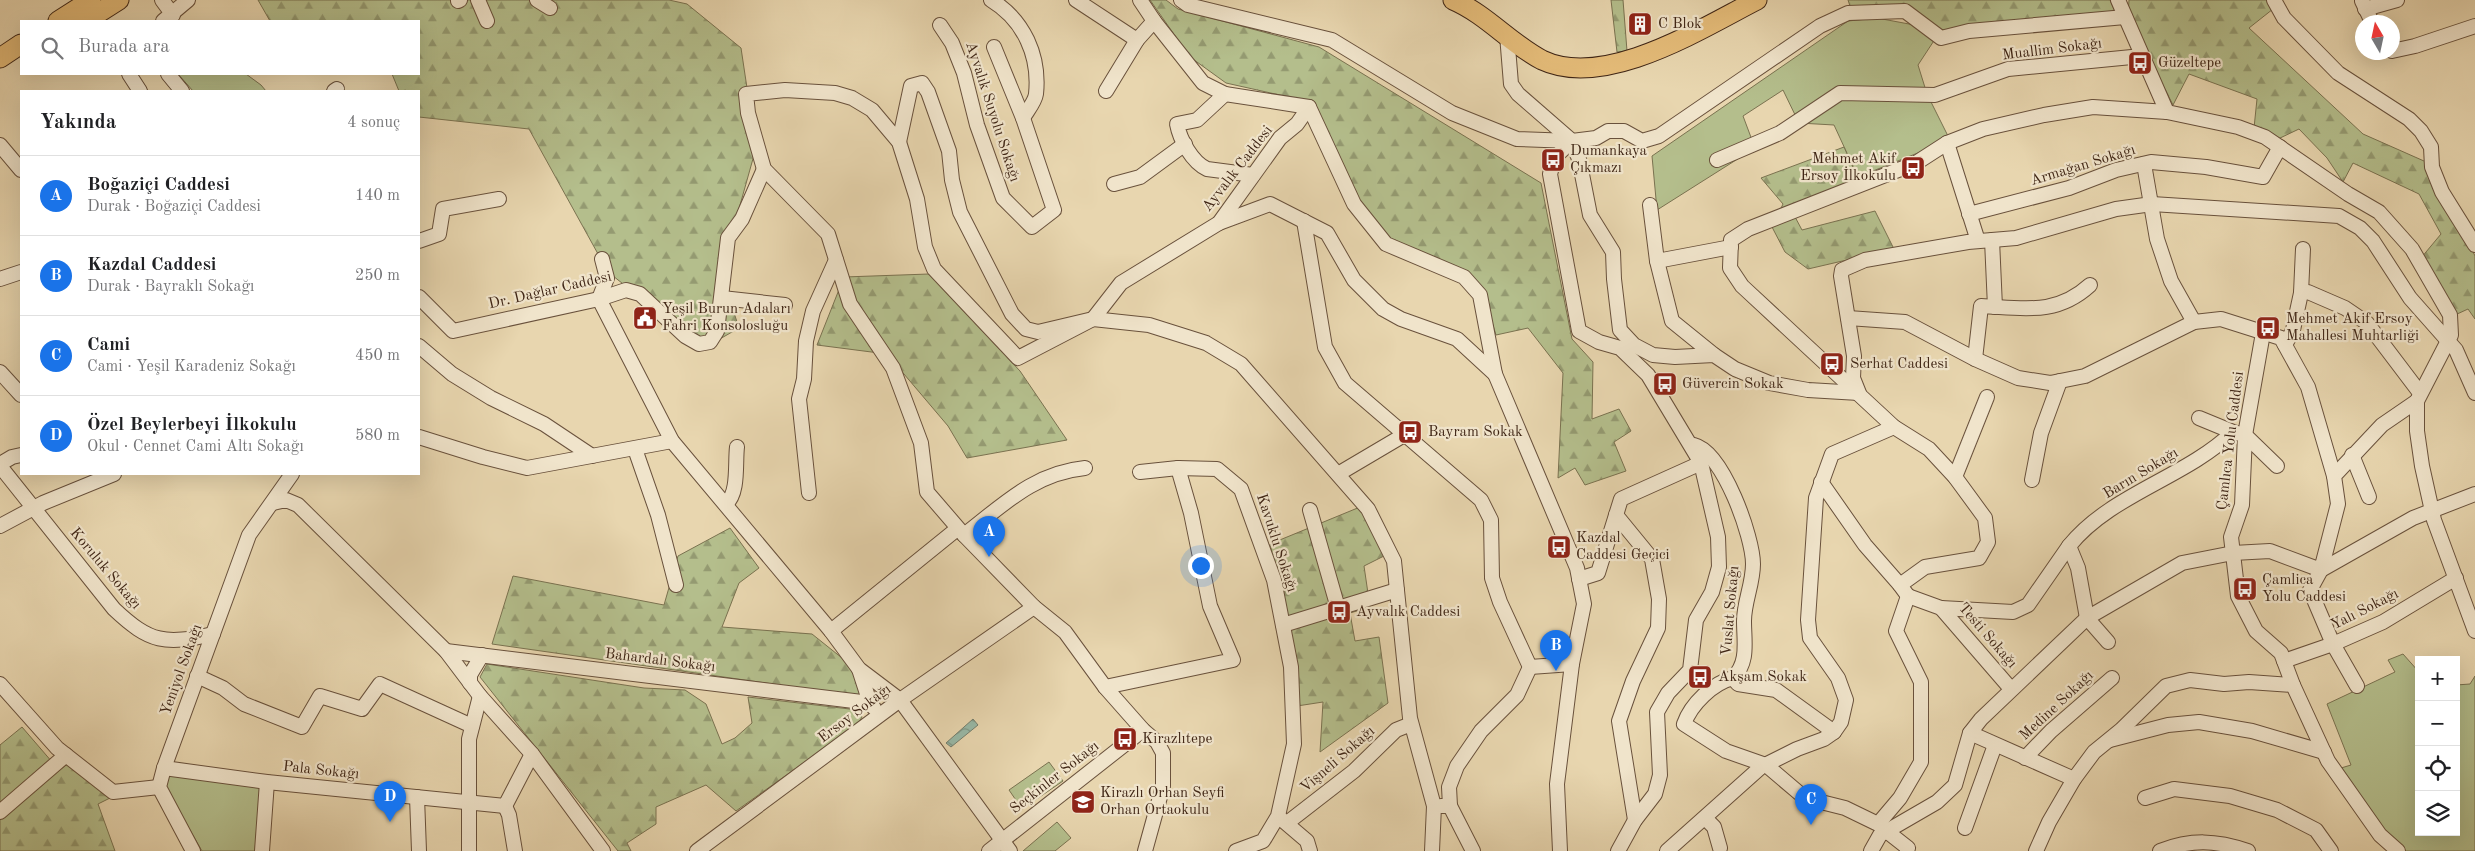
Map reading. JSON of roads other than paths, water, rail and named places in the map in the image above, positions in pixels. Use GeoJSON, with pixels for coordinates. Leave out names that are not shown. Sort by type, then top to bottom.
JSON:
{"type":"FeatureCollection","features":[{"type":"Feature","properties":{"kind":"main road"},"geometry":{"type":"LineString","coordinates":[[60,20],[91,0]]}},
{"type":"Feature","properties":{"kind":"main road"},"geometry":{"type":"LineString","coordinates":[[88,20],[119,0]]}},
{"type":"Feature","properties":{"kind":"main road"},"geometry":{"type":"LineString","coordinates":[[1453,0],[1542,59],[1558,66],[1578,67],[1613,64],[1640,58],[1757,0]]}},
{"type":"Feature","properties":{"kind":"main road"},"geometry":{"type":"LineString","coordinates":[[0,58],[20,45]]}},
{"type":"Feature","properties":{"kind":"main road"},"geometry":{"type":"LineString","coordinates":[[0,67],[20,55]]}},
{"type":"Feature","properties":{"kind":"street"},"geometry":{"type":"LineString","coordinates":[[162,0],[168,18],[188,0]]}},
{"type":"Feature","properties":{"kind":"street"},"geometry":{"type":"LineString","coordinates":[[478,0],[487,21]]}},
{"type":"Feature","properties":{"kind":"street"},"geometry":{"type":"LineString","coordinates":[[537,0],[550,8]]}},
{"type":"Feature","properties":{"kind":"street","name":"Ayvalık Suyolu Sokağı"},"geometry":{"type":"LineString","coordinates":[[991,0],[1006,9],[1022,27],[1034,58],[1036,96],[1023,118]]}},
{"type":"Feature","properties":{"kind":"street"},"geometry":{"type":"LineString","coordinates":[[1076,0],[1137,40]]}},
{"type":"Feature","properties":{"kind":"street"},"geometry":{"type":"LineString","coordinates":[[1140,0],[1154,21],[1203,83],[1225,94],[1309,107],[1354,204],[1386,244],[1464,276],[1480,295],[1495,374],[1577,568],[1584,604],[1572,664],[1557,784],[1560,851]]}},
{"type":"Feature","properties":{"kind":"street"},"geometry":{"type":"LineString","coordinates":[[1180,0],[1188,5],[1332,40],[1452,113],[1517,139],[1572,141],[1596,138],[1608,131],[1624,131],[1642,141],[1659,136],[1820,26],[1848,13],[1905,11],[1941,38],[1969,32],[2125,17]]}},
{"type":"Feature","properties":{"kind":"street"},"geometry":{"type":"LineString","coordinates":[[2118,0],[2167,112]]}},
{"type":"Feature","properties":{"kind":"street"},"geometry":{"type":"LineString","coordinates":[[2274,0],[2284,18],[2338,73],[2408,119],[2421,131],[2431,147],[2432,167],[2442,192],[2474,240]]}},
{"type":"Feature","properties":{"kind":"street"},"geometry":{"type":"LineString","coordinates":[[2363,4],[2397,0]]}},
{"type":"Feature","properties":{"kind":"street"},"geometry":{"type":"LineString","coordinates":[[1106,91],[1137,40],[1154,21]]}},
{"type":"Feature","properties":{"kind":"street","name":"Ayvalık Suyolu Sokağı"},"geometry":{"type":"LineString","coordinates":[[940,25],[952,43],[964,74],[977,125],[1003,198],[1032,227],[1054,210],[1023,118],[994,48]]}},
{"type":"Feature","properties":{"kind":"street"},"geometry":{"type":"LineString","coordinates":[[2400,49],[2475,26]]}},
{"type":"Feature","properties":{"kind":"street"},"geometry":{"type":"LineString","coordinates":[[1507,35],[1511,84],[1518,94],[1572,141],[1579,159],[1590,215],[1613,252],[1620,330],[1701,463],[1718,537],[1719,567],[1712,592],[1696,620],[1690,670],[1668,693],[1658,712],[1660,775],[1655,794],[1635,820],[1618,851]]}},
{"type":"Feature","properties":{"kind":"street","name":"Muallim Sokağı"},"geometry":{"type":"LineString","coordinates":[[1717,160],[1780,133],[1840,93],[1936,95],[2008,69],[2142,56]]}},
{"type":"Feature","properties":{"kind":"street"},"geometry":{"type":"LineString","coordinates":[[130,75],[139,90]]}},
{"type":"Feature","properties":{"kind":"street"},"geometry":{"type":"LineString","coordinates":[[169,75],[181,90]]}},
{"type":"Feature","properties":{"kind":"street"},"geometry":{"type":"LineString","coordinates":[[899,142],[907,94],[911,86],[922,83],[928,92],[949,151],[952,180],[960,212],[1012,314],[1026,329],[1038,332],[1093,319],[1149,325],[1206,343],[1241,364],[1368,509],[1394,561],[1411,724],[1434,806],[1432,851]]}},
{"type":"Feature","properties":{"kind":"street"},"geometry":{"type":"LineString","coordinates":[[1093,319],[1018,358],[934,269],[925,247],[918,199],[899,142],[872,110],[852,98],[835,93],[785,90],[746,94],[748,113],[764,169],[828,234],[850,304],[894,368],[921,443],[927,492],[961,532],[1034,607],[1065,632],[1105,687],[1143,730],[1157,742],[1163,753],[1163,786],[1144,851]]}},
{"type":"Feature","properties":{"kind":"street"},"geometry":{"type":"LineString","coordinates":[[1225,94],[1197,120],[1177,124],[1180,137],[1200,166],[1207,169],[1253,175]]}},
{"type":"Feature","properties":{"kind":"street","name":"Ayvalık Caddesi"},"geometry":{"type":"LineString","coordinates":[[1093,319],[1121,283],[1219,223],[1280,138],[1297,124],[1309,107]]}},
{"type":"Feature","properties":{"kind":"street"},"geometry":{"type":"LineString","coordinates":[[1871,851],[1880,836],[1882,828],[1921,762],[1921,682],[1896,631],[1904,591],[1925,567],[1979,558],[1988,542],[1985,518],[1955,478],[1929,449],[1894,427],[1742,286],[1730,268],[1731,240],[1748,229],[1916,163],[1947,143],[1983,129],[2044,115],[2093,107],[2167,112],[2238,127],[2265,137],[2379,212],[2412,249],[2450,314],[2451,335],[2418,397],[2382,425],[2334,476]]}},
{"type":"Feature","properties":{"kind":"street"},"geometry":{"type":"LineString","coordinates":[[1572,141],[1555,157],[1550,174],[1574,314],[1579,331],[1599,342],[1620,348],[1675,358],[1714,355]]}},
{"type":"Feature","properties":{"kind":"street"},"geometry":{"type":"LineString","coordinates":[[1947,143],[1978,241]]}},
{"type":"Feature","properties":{"kind":"street"},"geometry":{"type":"LineString","coordinates":[[1114,184],[1140,177],[1185,144]]}},
{"type":"Feature","properties":{"kind":"street"},"geometry":{"type":"LineString","coordinates":[[0,145],[20,169]]}},
{"type":"Feature","properties":{"kind":"street","name":"Armağan Sokağı"},"geometry":{"type":"LineString","coordinates":[[1969,214],[2069,188],[2116,170],[2151,162],[2206,167],[2264,177],[2280,147]]}},
{"type":"Feature","properties":{"kind":"street"},"geometry":{"type":"LineString","coordinates":[[2144,164],[2157,239],[2170,281],[2194,322]]}},
{"type":"Feature","properties":{"kind":"street","name":"Dr. Dağlar Caddesi"},"geometry":{"type":"LineString","coordinates":[[420,298],[453,332],[599,299],[626,290],[640,294],[685,336],[699,344],[710,342],[718,331],[728,238],[742,219],[764,169]]}},
{"type":"Feature","properties":{"kind":"street"},"geometry":{"type":"LineString","coordinates":[[420,241],[439,234],[443,209],[499,199]]}},
{"type":"Feature","properties":{"kind":"street"},"geometry":{"type":"LineString","coordinates":[[1219,223],[1270,204],[1327,233],[1354,280],[1383,309],[1400,319],[1457,339],[1495,374]]}},
{"type":"Feature","properties":{"kind":"street"},"geometry":{"type":"LineString","coordinates":[[1858,393],[1853,378],[1854,356],[1840,276],[1842,270],[1866,260],[1978,241],[2016,238],[2116,208],[2152,204],[2197,205],[2296,215],[2339,216],[2360,228],[2373,241],[2410,298],[2429,322],[2448,339],[2467,370],[2475,393]]}},
{"type":"Feature","properties":{"kind":"street"},"geometry":{"type":"LineString","coordinates":[[1650,205],[1657,261],[1672,321],[1714,355],[1735,369],[1769,383],[1808,390],[1858,393]]}},
{"type":"Feature","properties":{"kind":"street"},"geometry":{"type":"LineString","coordinates":[[1304,221],[1325,347],[1345,383],[1481,500],[1491,520],[1492,578],[1500,602],[1530,667],[1517,695],[1481,731],[1457,766],[1449,787],[1450,806],[1473,851]]}},
{"type":"Feature","properties":{"kind":"street"},"geometry":{"type":"LineString","coordinates":[[1992,240],[1995,307]]}},
{"type":"Feature","properties":{"kind":"street"},"geometry":{"type":"LineString","coordinates":[[1657,261],[1730,246]]}},
{"type":"Feature","properties":{"kind":"street"},"geometry":{"type":"LineString","coordinates":[[2285,345],[2293,330],[2301,293],[2303,249]]}},
{"type":"Feature","properties":{"kind":"street"},"geometry":{"type":"LineString","coordinates":[[602,259],[607,278],[599,299],[672,441],[831,631],[859,669],[900,700],[1006,847]]}},
{"type":"Feature","properties":{"kind":"street"},"geometry":{"type":"LineString","coordinates":[[808,493],[799,399],[804,379],[806,341],[812,311],[836,260]]}},
{"type":"Feature","properties":{"kind":"street"},"geometry":{"type":"LineString","coordinates":[[0,279],[20,272]]}},
{"type":"Feature","properties":{"kind":"street"},"geometry":{"type":"LineString","coordinates":[[1975,359],[1981,306],[2052,307],[2079,295],[2090,285]]}},
{"type":"Feature","properties":{"kind":"street"},"geometry":{"type":"LineString","coordinates":[[2301,293],[2308,292],[2345,308],[2367,323],[2418,397],[2422,466],[2432,510],[2456,578],[2470,600],[2475,631]]}},
{"type":"Feature","properties":{"kind":"street"},"geometry":{"type":"LineString","coordinates":[[722,298],[785,305]]}},
{"type":"Feature","properties":{"kind":"street"},"geometry":{"type":"LineString","coordinates":[[1848,318],[1905,322],[1975,359],[2018,378],[2050,383],[2085,376],[2194,322],[2221,319],[2280,338],[2308,387],[2334,476],[2338,504],[2321,570],[2310,590],[2332,644],[2356,686]]}},
{"type":"Feature","properties":{"kind":"street","name":"Çamlıca Yolu Caddesi"},"geometry":{"type":"LineString","coordinates":[[2263,332],[2239,433],[2242,505],[2231,537],[2238,596],[2256,631],[2281,653],[2284,660]]}},
{"type":"Feature","properties":{"kind":"street"},"geometry":{"type":"LineString","coordinates":[[420,347],[452,374],[491,398],[544,424],[592,456]]}},
{"type":"Feature","properties":{"kind":"street"},"geometry":{"type":"LineString","coordinates":[[0,372],[20,394]]}},
{"type":"Feature","properties":{"kind":"street"},"geometry":{"type":"LineString","coordinates":[[2032,480],[2041,433],[2060,381]]}},
{"type":"Feature","properties":{"kind":"street"},"geometry":{"type":"LineString","coordinates":[[1955,478],[1987,397]]}},
{"type":"Feature","properties":{"kind":"street"},"geometry":{"type":"LineString","coordinates":[[2199,418],[2239,433],[2277,466]]}},
{"type":"Feature","properties":{"kind":"street"},"geometry":{"type":"LineString","coordinates":[[1667,851],[1766,765],[1834,732],[1845,712],[1846,700],[1838,678],[1810,638],[1808,620],[1816,498],[1832,454],[1894,427]]}},
{"type":"Feature","properties":{"kind":"street","name":"Barın Sokağı"},"geometry":{"type":"LineString","coordinates":[[1941,608],[2013,612],[2028,605],[2082,530],[2134,495],[2239,433]]}},
{"type":"Feature","properties":{"kind":"street"},"geometry":{"type":"LineString","coordinates":[[1338,474],[1404,435]]}},
{"type":"Feature","properties":{"kind":"street"},"geometry":{"type":"LineString","coordinates":[[420,437],[483,457],[527,468],[672,441]]}},
{"type":"Feature","properties":{"kind":"street","name":"Vuslat Sokağı"},"geometry":{"type":"LineString","coordinates":[[1691,446],[1695,445],[1702,449],[1721,470],[1744,528],[1753,563],[1751,588],[1746,604],[1746,641],[1742,669],[1733,678]]}},
{"type":"Feature","properties":{"kind":"street"},"geometry":{"type":"LineString","coordinates":[[726,504],[730,501],[734,489],[736,447]]}},
{"type":"Feature","properties":{"kind":"street"},"geometry":{"type":"LineString","coordinates":[[635,449],[658,515],[676,585]]}},
{"type":"Feature","properties":{"kind":"street"},"geometry":{"type":"LineString","coordinates":[[0,465],[12,457],[20,455]]}},
{"type":"Feature","properties":{"kind":"street"},"geometry":{"type":"LineString","coordinates":[[2352,455],[2369,497]]}},
{"type":"Feature","properties":{"kind":"street"},"geometry":{"type":"LineString","coordinates":[[1579,579],[1598,572],[1621,499],[1701,463]]}},
{"type":"Feature","properties":{"kind":"street","name":"Koruluk Sokağı"},"geometry":{"type":"LineString","coordinates":[[0,465],[114,609],[129,623],[151,637],[181,642],[213,634]]}},
{"type":"Feature","properties":{"kind":"street"},"geometry":{"type":"LineString","coordinates":[[831,631],[961,532],[1028,486],[1042,478],[1063,471],[1085,468]]}},
{"type":"Feature","properties":{"kind":"street"},"geometry":{"type":"LineString","coordinates":[[1105,687],[1233,660],[1210,606],[1191,513],[1178,468]]}},
{"type":"Feature","properties":{"kind":"street","name":"Kavuklu Sokağı"},"geometry":{"type":"LineString","coordinates":[[1140,472],[1178,468],[1217,469],[1241,489],[1274,580],[1283,625]]}},
{"type":"Feature","properties":{"kind":"street"},"geometry":{"type":"LineString","coordinates":[[0,526],[33,508],[112,475]]}},
{"type":"Feature","properties":{"kind":"street","name":"Yeniyol Sokağı"},"geometry":{"type":"LineString","coordinates":[[159,787],[164,768],[249,535],[291,475]]}},
{"type":"Feature","properties":{"kind":"street","name":"Testi Sokağı"},"geometry":{"type":"LineString","coordinates":[[1821,482],[1865,545],[1904,591],[1941,608],[2011,690]]}},
{"type":"Feature","properties":{"kind":"street"},"geometry":{"type":"LineString","coordinates":[[1882,828],[1937,802],[1955,785],[1970,733],[2011,690],[2087,618],[2182,563],[2233,553],[2270,551],[2321,570],[2432,510],[2475,494]]}},
{"type":"Feature","properties":{"kind":"street"},"geometry":{"type":"LineString","coordinates":[[273,503],[286,500],[298,505],[446,651],[480,696],[532,754],[603,851]]}},
{"type":"Feature","properties":{"kind":"street"},"geometry":{"type":"LineString","coordinates":[[1310,510],[1338,608]]}},
{"type":"Feature","properties":{"kind":"street"},"geometry":{"type":"LineString","coordinates":[[1616,515],[1652,558],[1659,599],[1658,628],[1633,681],[1619,721],[1635,820]]}},
{"type":"Feature","properties":{"kind":"street"},"geometry":{"type":"LineString","coordinates":[[2069,546],[2078,568],[2087,618],[2108,642]]}},
{"type":"Feature","properties":{"kind":"street","name":"Yalı Sokağı"},"geometry":{"type":"LineString","coordinates":[[2284,660],[2332,644],[2383,622],[2456,578]]}},
{"type":"Feature","properties":{"kind":"street"},"geometry":{"type":"LineString","coordinates":[[1236,851],[1263,840],[1282,820],[1294,744],[1291,667],[1283,625],[1397,590]]}},
{"type":"Feature","properties":{"kind":"street","name":"Ersoy Sokağı"},"geometry":{"type":"LineString","coordinates":[[697,851],[900,700],[1034,607]]}},
{"type":"Feature","properties":{"kind":"street","name":"Bahardalı Sokağı"},"geometry":{"type":"LineString","coordinates":[[446,651],[870,703]]}},
{"type":"Feature","properties":{"kind":"street"},"geometry":{"type":"LineString","coordinates":[[470,683],[470,675],[482,655]]}},
{"type":"Feature","properties":{"kind":"street"},"geometry":{"type":"LineString","coordinates":[[2284,660],[2293,685],[2324,752],[2380,835],[2398,851]]}},
{"type":"Feature","properties":{"kind":"street"},"geometry":{"type":"LineString","coordinates":[[1530,667],[1572,664]]}},
{"type":"Feature","properties":{"kind":"street"},"geometry":{"type":"LineString","coordinates":[[859,669],[870,703],[880,716]]}},
{"type":"Feature","properties":{"kind":"street"},"geometry":{"type":"LineString","coordinates":[[197,676],[223,688],[244,704],[302,727],[320,696],[362,709],[380,684],[472,726]]}},
{"type":"Feature","properties":{"kind":"street"},"geometry":{"type":"LineString","coordinates":[[1834,732],[1776,690],[1738,684],[1733,678],[1723,681],[1713,688],[1688,712],[1684,724],[1726,751],[1766,765],[1799,793],[1821,802],[1845,808],[1882,828],[1908,849]]}},
{"type":"Feature","properties":{"kind":"street","name":"Medine Sokağı"},"geometry":{"type":"LineString","coordinates":[[2025,758],[2051,731],[2112,678]]}},
{"type":"Feature","properties":{"kind":"street"},"geometry":{"type":"LineString","coordinates":[[2036,851],[2049,822],[2074,779],[2094,752],[2166,686],[2190,680],[2224,684],[2250,682],[2293,685]]}},
{"type":"Feature","properties":{"kind":"street"},"geometry":{"type":"LineString","coordinates":[[0,684],[57,748],[113,792],[159,787],[193,851]]}},
{"type":"Feature","properties":{"kind":"street"},"geometry":{"type":"LineString","coordinates":[[469,851],[469,739],[480,696]]}},
{"type":"Feature","properties":{"kind":"street"},"geometry":{"type":"LineString","coordinates":[[2107,741],[2168,725],[2199,722],[2252,731],[2324,752]]}},
{"type":"Feature","properties":{"kind":"street","name":"Vişneli Sokağı"},"geometry":{"type":"LineString","coordinates":[[1282,820],[1354,771],[1396,730],[1411,724]]}},
{"type":"Feature","properties":{"kind":"street","name":"Seçkinler Sokağı"},"geometry":{"type":"LineString","coordinates":[[989,851],[1006,847],[1143,730]]}},
{"type":"Feature","properties":{"kind":"street"},"geometry":{"type":"LineString","coordinates":[[1970,733],[2074,779]]}},
{"type":"Feature","properties":{"kind":"street"},"geometry":{"type":"LineString","coordinates":[[1965,828],[1995,744]]}},
{"type":"Feature","properties":{"kind":"street"},"geometry":{"type":"LineString","coordinates":[[515,851],[509,815],[505,806],[532,754]]}},
{"type":"Feature","properties":{"kind":"street"},"geometry":{"type":"LineString","coordinates":[[0,812],[66,755]]}},
{"type":"Feature","properties":{"kind":"street","name":"Pala Sokağı"},"geometry":{"type":"LineString","coordinates":[[164,768],[267,782],[505,806]]}},
{"type":"Feature","properties":{"kind":"street"},"geometry":{"type":"LineString","coordinates":[[262,851],[267,782]]}},
{"type":"Feature","properties":{"kind":"street"},"geometry":{"type":"LineString","coordinates":[[2146,798],[2174,789],[2230,796],[2277,810],[2316,830],[2331,851]]}},
{"type":"Feature","properties":{"kind":"street"},"geometry":{"type":"LineString","coordinates":[[416,796],[420,851]]}},
{"type":"Feature","properties":{"kind":"street"},"geometry":{"type":"LineString","coordinates":[[1434,806],[1450,806]]}},
{"type":"Feature","properties":{"kind":"street"},"geometry":{"type":"LineString","coordinates":[[1705,818],[1714,827],[1720,848]]}},
{"type":"Feature","properties":{"kind":"street"},"geometry":{"type":"LineString","coordinates":[[1282,820],[1307,841],[1310,851]]}},
{"type":"Feature","properties":{"kind":"street"},"geometry":{"type":"LineString","coordinates":[[2160,851],[2181,843],[2208,842],[2233,846],[2248,851]]}},
{"type":"Feature","properties":{"kind":"water"},"geometry":{"type":"Polygon","coordinates":[[[973,719],[978,725],[951,747],[946,743],[973,719]]]}},
{"type":"Feature","properties":{"kind":"place","name":"C Blok"},"geometry":{"type":"Point","coordinates":[1640,24]}},
{"type":"Feature","properties":{"kind":"place","name":"Güzeltepe"},"geometry":{"type":"Point","coordinates":[2140,63]}},
{"type":"Feature","properties":{"kind":"place","name":"Dumankaya Çıkmazı"},"geometry":{"type":"Point","coordinates":[1553,160]}},
{"type":"Feature","properties":{"kind":"place","name":"Mehmet Akif Ersoy İlkokulu"},"geometry":{"type":"Point","coordinates":[1913,168]}},
{"type":"Feature","properties":{"kind":"place","name":"Yeşil Burun Adaları Fahri Konsolosluğu"},"geometry":{"type":"Point","coordinates":[645,318]}},
{"type":"Feature","properties":{"kind":"place","name":"Mehmet Akif Ersoy Mahallesi Muhtarliği"},"geometry":{"type":"Point","coordinates":[2268,328]}},
{"type":"Feature","properties":{"kind":"place","name":"Serhat Caddesi"},"geometry":{"type":"Point","coordinates":[1832,364]}},
{"type":"Feature","properties":{"kind":"place","name":"Güvercin Sokak"},"geometry":{"type":"Point","coordinates":[1665,384]}},
{"type":"Feature","properties":{"kind":"place","name":"Bayram Sokak"},"geometry":{"type":"Point","coordinates":[1410,432]}},
{"type":"Feature","properties":{"kind":"place","name":"Kazdal Caddesi Geçici"},"geometry":{"type":"Point","coordinates":[1559,547]}},
{"type":"Feature","properties":{"kind":"place","name":"Boğaziçi Caddesi"},"geometry":{"type":"Point","coordinates":[989,557]}},
{"type":"Feature","properties":{"kind":"place","name":"Çamlica Yolu Caddesi"},"geometry":{"type":"Point","coordinates":[2245,589]}},
{"type":"Feature","properties":{"kind":"place","name":"Ayvalık Caddesi"},"geometry":{"type":"Point","coordinates":[1339,612]}},
{"type":"Feature","properties":{"kind":"place","name":"Kazdal Caddesi"},"geometry":{"type":"Point","coordinates":[1556,671]}},
{"type":"Feature","properties":{"kind":"place","name":"Akşam Sokak"},"geometry":{"type":"Point","coordinates":[1700,677]}},
{"type":"Feature","properties":{"kind":"place","name":"Kirazlıtepe"},"geometry":{"type":"Point","coordinates":[1125,739]}},
{"type":"Feature","properties":{"kind":"place","name":"Kirazlı Orhan Seyfi Orhan Ortaokulu"},"geometry":{"type":"Point","coordinates":[1083,802]}},
{"type":"Feature","properties":{"kind":"place","name":"Özel Beylerbeyi İlkokulu"},"geometry":{"type":"Point","coordinates":[390,822]}},
{"type":"Feature","properties":{"kind":"place","name":"Cami"},"geometry":{"type":"Point","coordinates":[1811,825]}}]}
